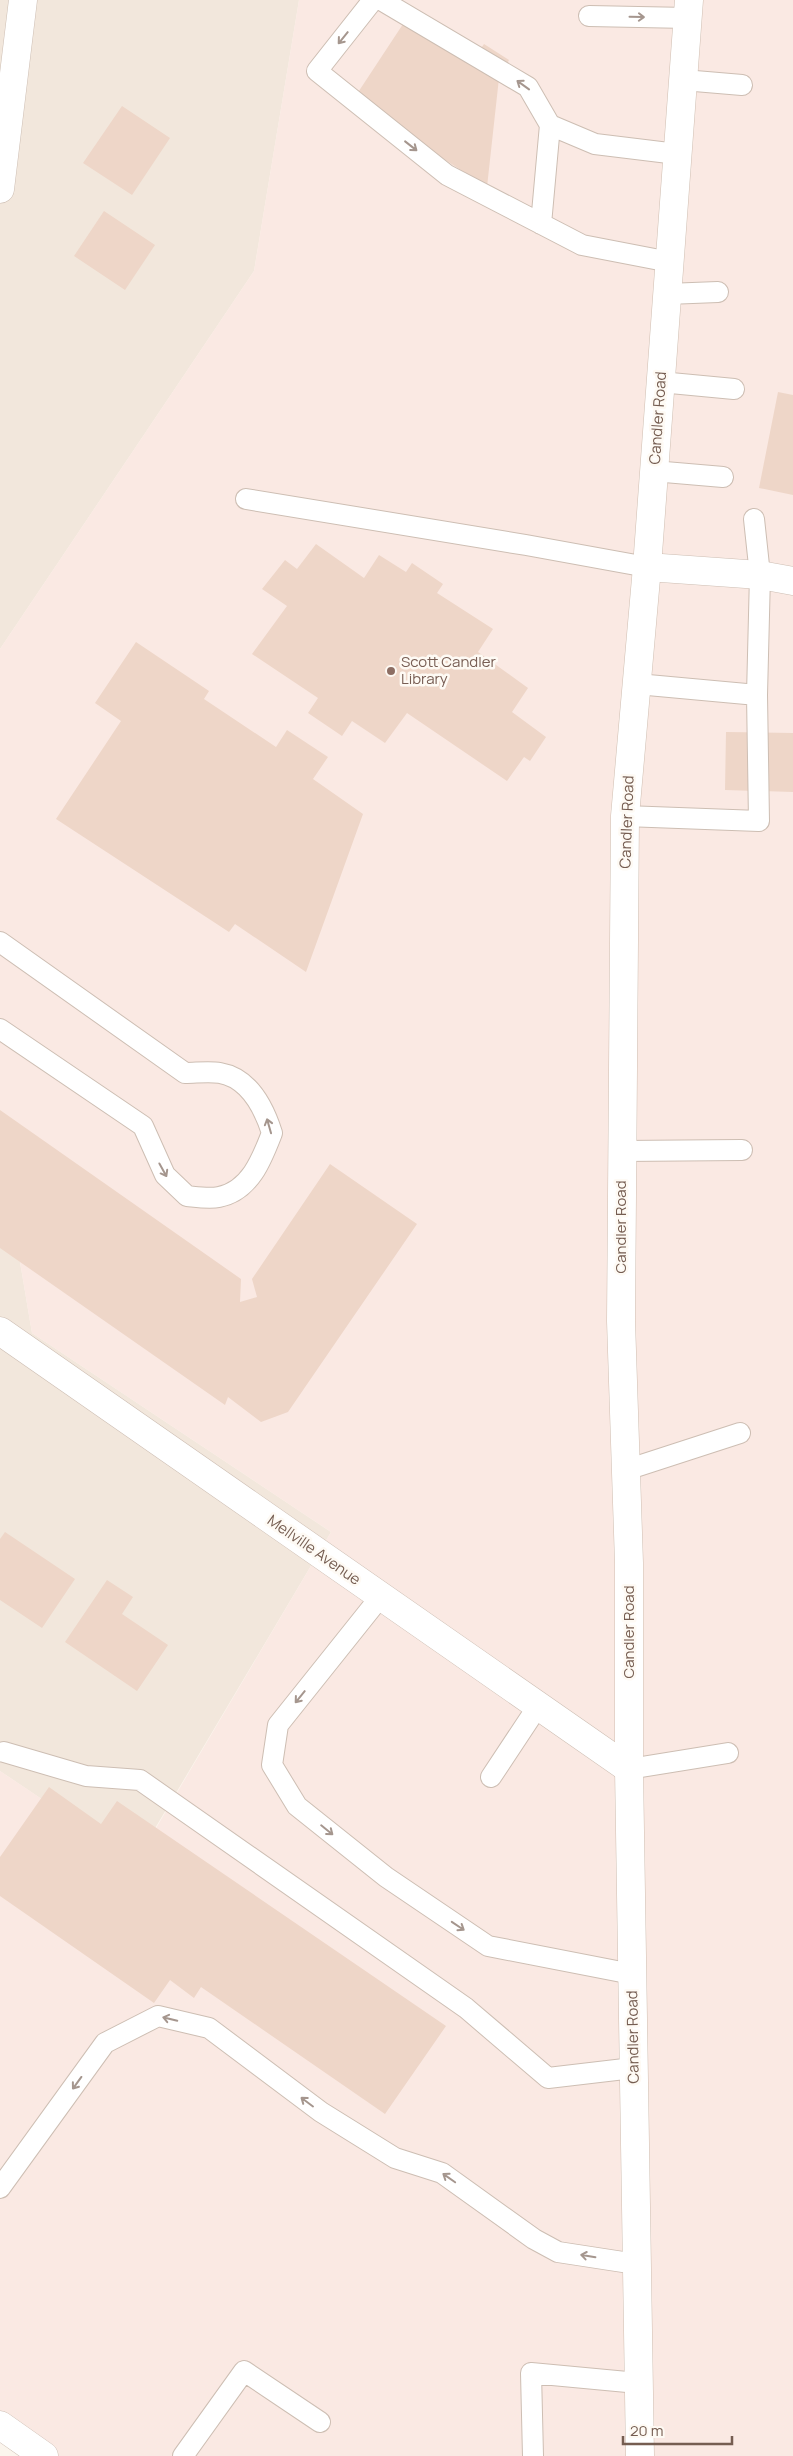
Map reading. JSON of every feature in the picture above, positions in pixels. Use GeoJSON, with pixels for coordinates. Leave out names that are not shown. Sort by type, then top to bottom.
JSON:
{"type":"FeatureCollection","features":[{"type":"Feature","properties":{"kind":"main road"},"geometry":{"type":"LineString","coordinates":[[0,189],[23,0]]}},
{"type":"Feature","properties":{"kind":"main road","name":"Candler Road"},"geometry":{"type":"LineString","coordinates":[[640,2456],[629,1768],[629,1563],[621,1321],[625,816],[647,567],[689,9]]}},
{"type":"Feature","properties":{"kind":"main road"},"geometry":{"type":"LineString","coordinates":[[647,567],[760,575],[793,581]]}},
{"type":"Feature","properties":{"kind":"main road","name":"Mellville Avenue"},"geometry":{"type":"LineString","coordinates":[[0,1331],[629,1768]]}},
{"type":"Feature","properties":{"kind":"main road"},"geometry":{"type":"LineString","coordinates":[[0,2425],[44,2456]]}},
{"type":"Feature","properties":{"kind":"lane"},"geometry":{"type":"LineString","coordinates":[[373,0],[316,71],[447,174],[582,245],[670,262]]}},
{"type":"Feature","properties":{"kind":"lane"},"geometry":{"type":"LineString","coordinates":[[381,0],[528,87],[550,125],[541,224]]}},
{"type":"Feature","properties":{"kind":"lane"},"geometry":{"type":"LineString","coordinates":[[589,16],[689,9]]}},
{"type":"Feature","properties":{"kind":"lane"},"geometry":{"type":"LineString","coordinates":[[683,80],[742,85]]}},
{"type":"Feature","properties":{"kind":"lane"},"geometry":{"type":"LineString","coordinates":[[550,125],[595,144],[677,154]]}},
{"type":"Feature","properties":{"kind":"lane"},"geometry":{"type":"LineString","coordinates":[[667,294],[718,292]]}},
{"type":"Feature","properties":{"kind":"lane"},"geometry":{"type":"LineString","coordinates":[[660,382],[734,389]]}},
{"type":"Feature","properties":{"kind":"lane"},"geometry":{"type":"LineString","coordinates":[[654,471],[724,477]]}},
{"type":"Feature","properties":{"kind":"lane"},"geometry":{"type":"LineString","coordinates":[[246,499],[647,567]]}},
{"type":"Feature","properties":{"kind":"lane"},"geometry":{"type":"LineString","coordinates":[[625,816],[759,821],[757,695],[760,575],[754,519]]}},
{"type":"Feature","properties":{"kind":"lane"},"geometry":{"type":"LineString","coordinates":[[637,684],[757,695]]}},
{"type":"Feature","properties":{"kind":"lane"},"geometry":{"type":"LineString","coordinates":[[0,942],[184,1073],[221,1073],[244,1083],[265,1112],[272,1133],[262,1160],[246,1184],[219,1197],[187,1196],[165,1175],[143,1126],[0,1029]]}},
{"type":"Feature","properties":{"kind":"lane"},"geometry":{"type":"LineString","coordinates":[[622,1151],[742,1150]]}},
{"type":"Feature","properties":{"kind":"lane"},"geometry":{"type":"LineString","coordinates":[[626,1470],[740,1433]]}},
{"type":"Feature","properties":{"kind":"lane"},"geometry":{"type":"LineString","coordinates":[[381,1596],[278,1724],[272,1765],[297,1806],[386,1877],[488,1946],[632,1974]]}},
{"type":"Feature","properties":{"kind":"lane"},"geometry":{"type":"LineString","coordinates":[[491,1777],[538,1706]]}},
{"type":"Feature","properties":{"kind":"lane"},"geometry":{"type":"LineString","coordinates":[[4,1752],[86,1776],[140,1780],[466,2008],[548,2078],[633,2068]]}},
{"type":"Feature","properties":{"kind":"lane"},"geometry":{"type":"LineString","coordinates":[[629,1768],[728,1753]]}},
{"type":"Feature","properties":{"kind":"lane"},"geometry":{"type":"LineString","coordinates":[[0,2188],[105,2043],[158,2016],[209,2028],[321,2112],[395,2158],[442,2174],[534,2239],[550,2248],[558,2252],[636,2264]]}},
{"type":"Feature","properties":{"kind":"lane"},"geometry":{"type":"LineString","coordinates":[[183,2456],[244,2370],[320,2422]]}},
{"type":"Feature","properties":{"kind":"lane"},"geometry":{"type":"LineString","coordinates":[[533,2456],[531,2373],[638,2382]]}},
{"type":"Feature","properties":{"kind":"shaded area"},"geometry":{"type":"Polygon","coordinates":[[[0,0],[299,0],[254,271],[0,649],[0,0]]]}},
{"type":"Feature","properties":{"kind":"shaded area"},"geometry":{"type":"Polygon","coordinates":[[[299,0],[793,0],[793,2456],[36,2456],[0,2431],[0,1771],[136,1862],[331,1532],[32,1333],[0,1144],[0,649],[254,271],[299,0]]]}},
{"type":"Feature","properties":{"kind":"shaded area"},"geometry":{"type":"Polygon","coordinates":[[[0,1144],[32,1333],[331,1532],[135,1862],[0,1771],[0,1144]]]}},
{"type":"Feature","properties":{"kind":"building"},"geometry":{"type":"Polygon","coordinates":[[[405,21],[470,64],[484,44],[509,60],[499,78],[487,187],[353,100],[405,21]]]}},
{"type":"Feature","properties":{"kind":"building"},"geometry":{"type":"Polygon","coordinates":[[[122,106],[170,138],[132,195],[83,163],[122,106]]]}},
{"type":"Feature","properties":{"kind":"building"},"geometry":{"type":"Polygon","coordinates":[[[104,211],[155,245],[125,290],[74,256],[104,211]]]}},
{"type":"Feature","properties":{"kind":"building"},"geometry":{"type":"Polygon","coordinates":[[[778,392],[793,395],[793,495],[759,488],[778,392]]]}},
{"type":"Feature","properties":{"kind":"building","name":"Scott Candler Library"},"geometry":{"type":"Polygon","coordinates":[[[316,544],[364,578],[379,555],[406,572],[412,563],[443,584],[437,593],[493,629],[478,652],[528,688],[512,712],[546,737],[530,761],[524,757],[507,781],[407,713],[385,743],[352,721],[342,736],[308,713],[318,698],[252,654],[287,606],[262,589],[285,560],[297,569],[316,544]]]}},
{"type":"Feature","properties":{"kind":"building"},"geometry":{"type":"Polygon","coordinates":[[[136,642],[209,691],[204,699],[276,747],[287,730],[328,757],[313,779],[363,814],[306,972],[235,924],[229,932],[56,819],[121,721],[95,703],[136,642]]]}},
{"type":"Feature","properties":{"kind":"building"},"geometry":{"type":"Polygon","coordinates":[[[726,732],[793,733],[793,792],[725,790],[726,732]]]}},
{"type":"Feature","properties":{"kind":"building"},"geometry":{"type":"Polygon","coordinates":[[[0,1110],[241,1279],[240,1302],[257,1297],[252,1279],[330,1164],[417,1224],[288,1412],[261,1422],[228,1397],[225,1405],[0,1248],[0,1110]]]}},
{"type":"Feature","properties":{"kind":"building"},"geometry":{"type":"Polygon","coordinates":[[[5,1532],[75,1579],[42,1628],[0,1600],[0,1539],[5,1532]]]}},
{"type":"Feature","properties":{"kind":"building"},"geometry":{"type":"Polygon","coordinates":[[[107,1580],[133,1597],[122,1614],[168,1645],[137,1691],[65,1642],[107,1580]]]}},
{"type":"Feature","properties":{"kind":"building"},"geometry":{"type":"Polygon","coordinates":[[[49,1787],[101,1824],[117,1801],[446,2026],[385,2114],[201,1987],[194,1998],[170,1980],[154,2003],[0,1896],[0,1857],[49,1787]]]}},
{"type":"Feature","properties":{"kind":"place","name":"Scott Candler Library"},"geometry":{"type":"Point","coordinates":[391,671]}}]}
